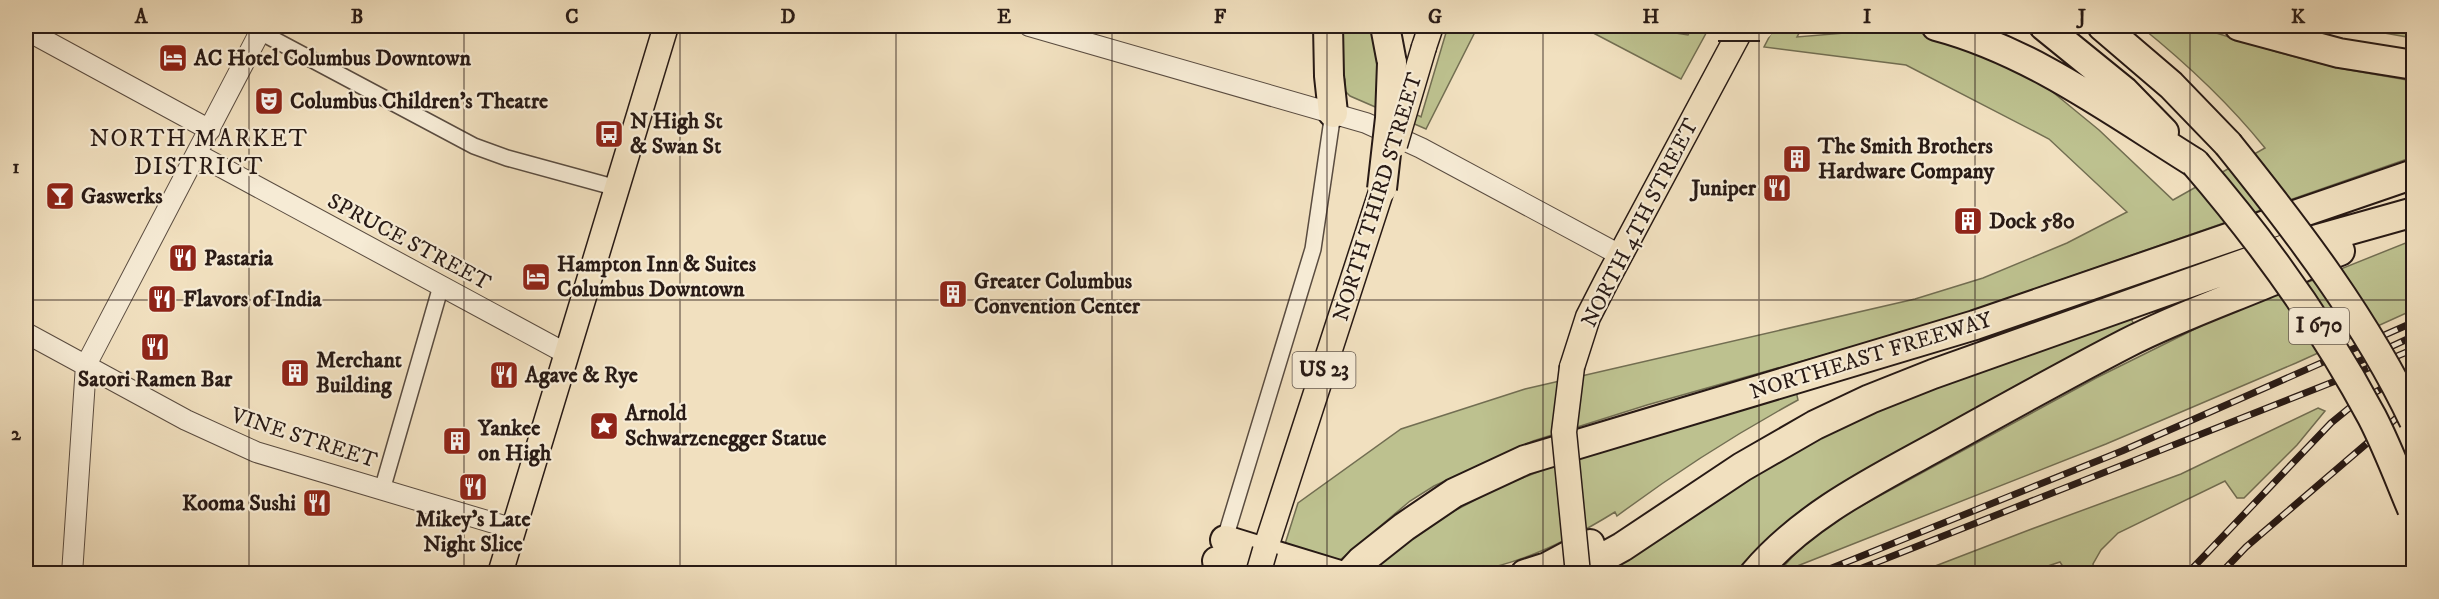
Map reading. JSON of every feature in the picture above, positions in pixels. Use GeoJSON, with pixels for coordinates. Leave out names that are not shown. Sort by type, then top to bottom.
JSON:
{"type":"FeatureCollection","features":[{"type":"Feature","properties":{"kind":"highway"},"geometry":{"type":"LineString","coordinates":[[1328,26],[1329,76],[1333,113]]}},
{"type":"Feature","properties":{"kind":"highway"},"geometry":{"type":"LineString","coordinates":[[1718,26],[1760,26]]}},
{"type":"Feature","properties":{"kind":"highway"},"geometry":{"type":"LineString","coordinates":[[1936,26],[1964,33],[2007,51],[2051,75],[2195,163]]}},
{"type":"Feature","properties":{"kind":"highway","name":"I 670"},"geometry":{"type":"LineString","coordinates":[[2044,26],[2124,91],[2195,163],[2274,259],[2325,335],[2373,418],[2413,510]]}},
{"type":"Feature","properties":{"kind":"highway"},"geometry":{"type":"LineString","coordinates":[[2102,26],[2171,85],[2228,144],[2294,225],[2366,332],[2414,421]]}},
{"type":"Feature","properties":{"kind":"highway"},"geometry":{"type":"LineString","coordinates":[[2239,26],[2339,53],[2414,65]]}},
{"type":"Feature","properties":{"kind":"highway"},"geometry":{"type":"LineString","coordinates":[[1382,189],[1391,98],[1392,63],[1387,32]]}},
{"type":"Feature","properties":{"kind":"highway","name":"NORTHEAST FREEWAY"},"geometry":{"type":"LineString","coordinates":[[1349,569],[1404,527],[1454,494],[1525,460],[1975,325],[2414,174]]}},
{"type":"Feature","properties":{"kind":"highway"},"geometry":{"type":"LineString","coordinates":[[1573,573],[1622,547],[1743,467],[1815,425],[1870,399],[1933,374],[2293,246],[2414,212]]}},
{"type":"Feature","properties":{"kind":"highway"},"geometry":{"type":"LineString","coordinates":[[1754,573],[1770,554],[1804,524],[1846,497],[2129,342],[2210,304],[2279,278],[2309,263],[2414,221]]}},
{"type":"Feature","properties":{"kind":"highway"},"geometry":{"type":"LineString","coordinates":[[1525,573],[1547,567],[1578,552],[1781,422],[1975,325]]}},
{"type":"Feature","properties":{"kind":"highway"},"geometry":{"type":"LineString","coordinates":[[1218,558],[1349,569]]}},
{"type":"Feature","properties":{"kind":"highway"},"geometry":{"type":"LineString","coordinates":[[1218,558],[1258,573]]}},
{"type":"Feature","properties":{"kind":"main road"},"geometry":{"type":"LineString","coordinates":[[500,573],[666,26]]}},
{"type":"Feature","properties":{"kind":"main road","name":"NORTH 4TH STREET"},"geometry":{"type":"LineString","coordinates":[[1578,573],[1564,432],[1572,367],[1588,317],[1743,26]]}},
{"type":"Feature","properties":{"kind":"main road","name":"NORTH THIRD STREET"},"geometry":{"type":"LineString","coordinates":[[1258,573],[1382,189],[1428,36]]}},
{"type":"Feature","properties":{"kind":"street"},"geometry":{"type":"LineString","coordinates":[[1029,26],[1366,123],[1406,141],[1620,255]]}},
{"type":"Feature","properties":{"kind":"street"},"geometry":{"type":"LineString","coordinates":[[72,573],[86,365],[262,29],[474,146],[507,158],[617,188]]}},
{"type":"Feature","properties":{"kind":"street"},"geometry":{"type":"LineString","coordinates":[[26,30],[210,130]]}},
{"type":"Feature","properties":{"kind":"street"},"geometry":{"type":"LineString","coordinates":[[1218,558],[1313,249],[1333,113]]}},
{"type":"Feature","properties":{"kind":"street","name":"SPRUCE STREET"},"geometry":{"type":"LineString","coordinates":[[197,154],[567,354]]}},
{"type":"Feature","properties":{"kind":"street"},"geometry":{"type":"LineString","coordinates":[[382,490],[441,286]]}},
{"type":"Feature","properties":{"kind":"street","name":"VINE STREET"},"geometry":{"type":"LineString","coordinates":[[26,333],[186,420],[256,452],[513,529]]}},
{"type":"Feature","properties":{"kind":"green space"},"geometry":{"type":"Polygon","coordinates":[[[1341,26],[1374,26],[1380,54],[1379,94],[1421,117],[1448,26],[1478,26],[1426,129],[1350,96],[1345,91],[1345,79],[1341,76],[1343,49],[1341,26]]]}},
{"type":"Feature","properties":{"kind":"green space"},"geometry":{"type":"Polygon","coordinates":[[[1580,26],[1645,26],[1688,35],[1693,26],[1710,26],[1681,79],[1580,26]]]}},
{"type":"Feature","properties":{"kind":"green space"},"geometry":{"type":"Polygon","coordinates":[[[1775,26],[1803,26],[1797,37],[1869,31],[1925,33],[2016,68],[2049,89],[2099,130],[2173,200],[2265,148],[2206,84],[2140,26],[2194,26],[2338,68],[2413,81],[2413,157],[1937,323],[1647,405],[1533,441],[1434,486],[1410,501],[1340,560],[1285,544],[1298,503],[1401,429],[1525,389],[1915,299],[1983,278],[2067,243],[2127,212],[2049,139],[1906,65],[1764,47],[1775,26]]]}},
{"type":"Feature","properties":{"kind":"green space"},"geometry":{"type":"Polygon","coordinates":[[[2345,26],[2413,26],[2413,38],[2345,26]]]}},
{"type":"Feature","properties":{"kind":"green space"},"geometry":{"type":"Polygon","coordinates":[[[2413,240],[2413,310],[2106,444],[1777,574],[1803,545],[1839,518],[2096,378],[2209,322],[2413,240]]]}},
{"type":"Feature","properties":{"kind":"green space"},"geometry":{"type":"Polygon","coordinates":[[[2130,317],[2135,326],[1956,420],[1811,506],[1771,537],[1736,573],[1599,574],[1710,501],[1834,429],[1920,392],[2130,317]]]}},
{"type":"Feature","properties":{"kind":"green space"},"geometry":{"type":"Polygon","coordinates":[[[1796,391],[1798,400],[1706,455],[1617,516],[1615,512],[1557,544],[1529,556],[1472,571],[1441,574],[1410,573],[1376,568],[1404,543],[1433,522],[1502,486],[1591,451],[1796,391]]]}},
{"type":"Feature","properties":{"kind":"green space"},"geometry":{"type":"Polygon","coordinates":[[[2318,408],[2325,411],[2297,445],[2244,498],[2237,498],[2225,481],[2118,533],[2101,550],[2093,564],[2094,573],[2067,573],[2060,562],[2027,573],[1917,573],[2181,474],[2318,408]]]}},
{"type":"Feature","properties":{"kind":"railway"},"geometry":{"type":"LineString","coordinates":[[1817,574],[2122,451],[2414,322]]}},
{"type":"Feature","properties":{"kind":"railway"},"geometry":{"type":"LineString","coordinates":[[2338,371],[2414,336]]}},
{"type":"Feature","properties":{"kind":"railway"},"geometry":{"type":"LineString","coordinates":[[1847,574],[2414,349]]}},
{"type":"Feature","properties":{"kind":"railway"},"geometry":{"type":"LineString","coordinates":[[2187,574],[2331,423],[2353,405],[2414,370]]}},
{"type":"Feature","properties":{"kind":"railway"},"geometry":{"type":"LineString","coordinates":[[2220,574],[2246,547],[2414,403]]}},
{"type":"Feature","properties":{"kind":"place","name":"AC Hotel Columbus Downtown"},"geometry":{"type":"Point","coordinates":[173,58]}},
{"type":"Feature","properties":{"kind":"place","name":"Columbus Children's Theatre"},"geometry":{"type":"Point","coordinates":[269,101]}},
{"type":"Feature","properties":{"kind":"place","name":"N High St & Swan St"},"geometry":{"type":"Point","coordinates":[609,134]}},
{"type":"Feature","properties":{"kind":"place","name":"The Smith Brothers Hardware Company"},"geometry":{"type":"Point","coordinates":[1797,159]}},
{"type":"Feature","properties":{"kind":"place","name":"Juniper"},"geometry":{"type":"Point","coordinates":[1777,188]}},
{"type":"Feature","properties":{"kind":"place","name":"Gaswerks"},"geometry":{"type":"Point","coordinates":[60,196]}},
{"type":"Feature","properties":{"kind":"place","name":"Dock 580"},"geometry":{"type":"Point","coordinates":[1968,221]}},
{"type":"Feature","properties":{"kind":"place","name":"Pastaria"},"geometry":{"type":"Point","coordinates":[183,258]}},
{"type":"Feature","properties":{"kind":"place","name":"Hampton Inn & Suites Columbus Downtown"},"geometry":{"type":"Point","coordinates":[536,277]}},
{"type":"Feature","properties":{"kind":"place","name":"Greater Columbus Convention Center"},"geometry":{"type":"Point","coordinates":[953,294]}},
{"type":"Feature","properties":{"kind":"place","name":"Flavors of India"},"geometry":{"type":"Point","coordinates":[162,299]}},
{"type":"Feature","properties":{"kind":"place","name":"Satori Ramen Bar"},"geometry":{"type":"Point","coordinates":[155,347]}},
{"type":"Feature","properties":{"kind":"place","name":"Merchant Building"},"geometry":{"type":"Point","coordinates":[295,373]}},
{"type":"Feature","properties":{"kind":"place","name":"Agave & Rye"},"geometry":{"type":"Point","coordinates":[504,375]}},
{"type":"Feature","properties":{"kind":"place","name":"Arnold Schwarzenegger Statue"},"geometry":{"type":"Point","coordinates":[604,426]}},
{"type":"Feature","properties":{"kind":"place","name":"Yankee on High"},"geometry":{"type":"Point","coordinates":[457,441]}},
{"type":"Feature","properties":{"kind":"place","name":"Mikey’s Late Night Slice"},"geometry":{"type":"Point","coordinates":[473,487]}},
{"type":"Feature","properties":{"kind":"place","name":"Kooma Sushi"},"geometry":{"type":"Point","coordinates":[317,503]}},
{"type":"Feature","properties":{"kind":"district","name":"NORTH MARKET DISTRICT"},"geometry":{"type":"Point","coordinates":[199,153]}}]}
